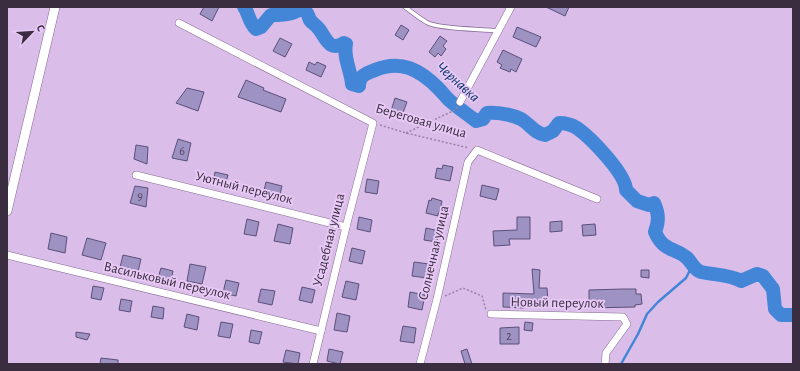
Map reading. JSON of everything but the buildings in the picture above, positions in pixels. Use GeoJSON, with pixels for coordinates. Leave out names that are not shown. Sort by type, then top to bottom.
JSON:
{"type":"FeatureCollection","features":[{"type":"Feature","properties":{"kind":"street"},"geometry":{"type":"LineString","coordinates":[[7,211],[55,7]]}},
{"type":"Feature","properties":{"kind":"street"},"geometry":{"type":"LineString","coordinates":[[460,102],[499,31],[510,7]]}},
{"type":"Feature","properties":{"kind":"street","name":"Береговая улица"},"geometry":{"type":"LineString","coordinates":[[179,23],[373,123]]}},
{"type":"Feature","properties":{"kind":"street","name":"Усадебная улица"},"geometry":{"type":"LineString","coordinates":[[313,364],[373,123]]}},
{"type":"Feature","properties":{"kind":"street","name":"Береговая улица"},"geometry":{"type":"LineString","coordinates":[[477,150],[597,199]]}},
{"type":"Feature","properties":{"kind":"street","name":"Солнечная улица"},"geometry":{"type":"LineString","coordinates":[[420,364],[437,299],[468,162],[477,150]]}},
{"type":"Feature","properties":{"kind":"street","name":"Уютный переулок"},"geometry":{"type":"LineString","coordinates":[[136,175],[346,227]]}},
{"type":"Feature","properties":{"kind":"street","name":"Васильковый переулок"},"geometry":{"type":"LineString","coordinates":[[7,255],[321,331]]}},
{"type":"Feature","properties":{"kind":"street","name":"Новый переулок"},"geometry":{"type":"LineString","coordinates":[[491,314],[623,317],[627,324],[606,353],[605,364]]}},
{"type":"Feature","properties":{"kind":"lane"},"geometry":{"type":"LineString","coordinates":[[405,7],[427,23],[439,27],[448,26],[499,31]]}},
{"type":"Feature","properties":{"kind":"path"},"geometry":{"type":"LineString","coordinates":[[406,134],[455,110]]}},
{"type":"Feature","properties":{"kind":"path","name":"Береговая улица"},"geometry":{"type":"LineString","coordinates":[[373,123],[406,134],[477,150]]}},
{"type":"Feature","properties":{"kind":"path"},"geometry":{"type":"LineString","coordinates":[[437,299],[463,288],[482,296],[487,314],[491,314]]}},
{"type":"Feature","properties":{"kind":"water"},"geometry":{"type":"Polygon","coordinates":[[[525,122],[532,122],[536,125],[534,133],[532,134],[525,131],[525,122]]]}},
{"type":"Feature","properties":{"kind":"water"},"geometry":{"type":"Polygon","coordinates":[[[590,137],[594,137],[596,138],[596,146],[590,147],[587,144],[587,140],[590,137]]]}},
{"type":"Feature","properties":{"kind":"waterway","name":"Чернавка"},"geometry":{"type":"LineString","coordinates":[[244,7],[251,23],[256,29],[261,27],[271,15],[293,13],[300,10],[306,11],[310,20],[319,29],[328,43],[335,46],[344,43],[346,44],[346,59],[352,84],[359,86],[360,79],[366,74],[375,70],[384,67],[402,66],[417,71],[424,76],[449,100],[476,121],[483,119],[487,113],[496,113],[506,114],[521,119],[536,131],[545,135],[553,131],[559,123],[568,124],[577,128],[607,157],[620,175],[626,190],[637,201],[649,205],[654,203],[658,218],[655,232],[665,246],[686,257],[696,269],[701,272],[726,276],[741,281],[757,274],[763,276],[773,289],[775,309],[781,315],[793,315]]}},
{"type":"Feature","properties":{"kind":"waterway"},"geometry":{"type":"LineString","coordinates":[[621,364],[638,334],[647,314],[658,302],[686,278],[692,266]]}}]}
